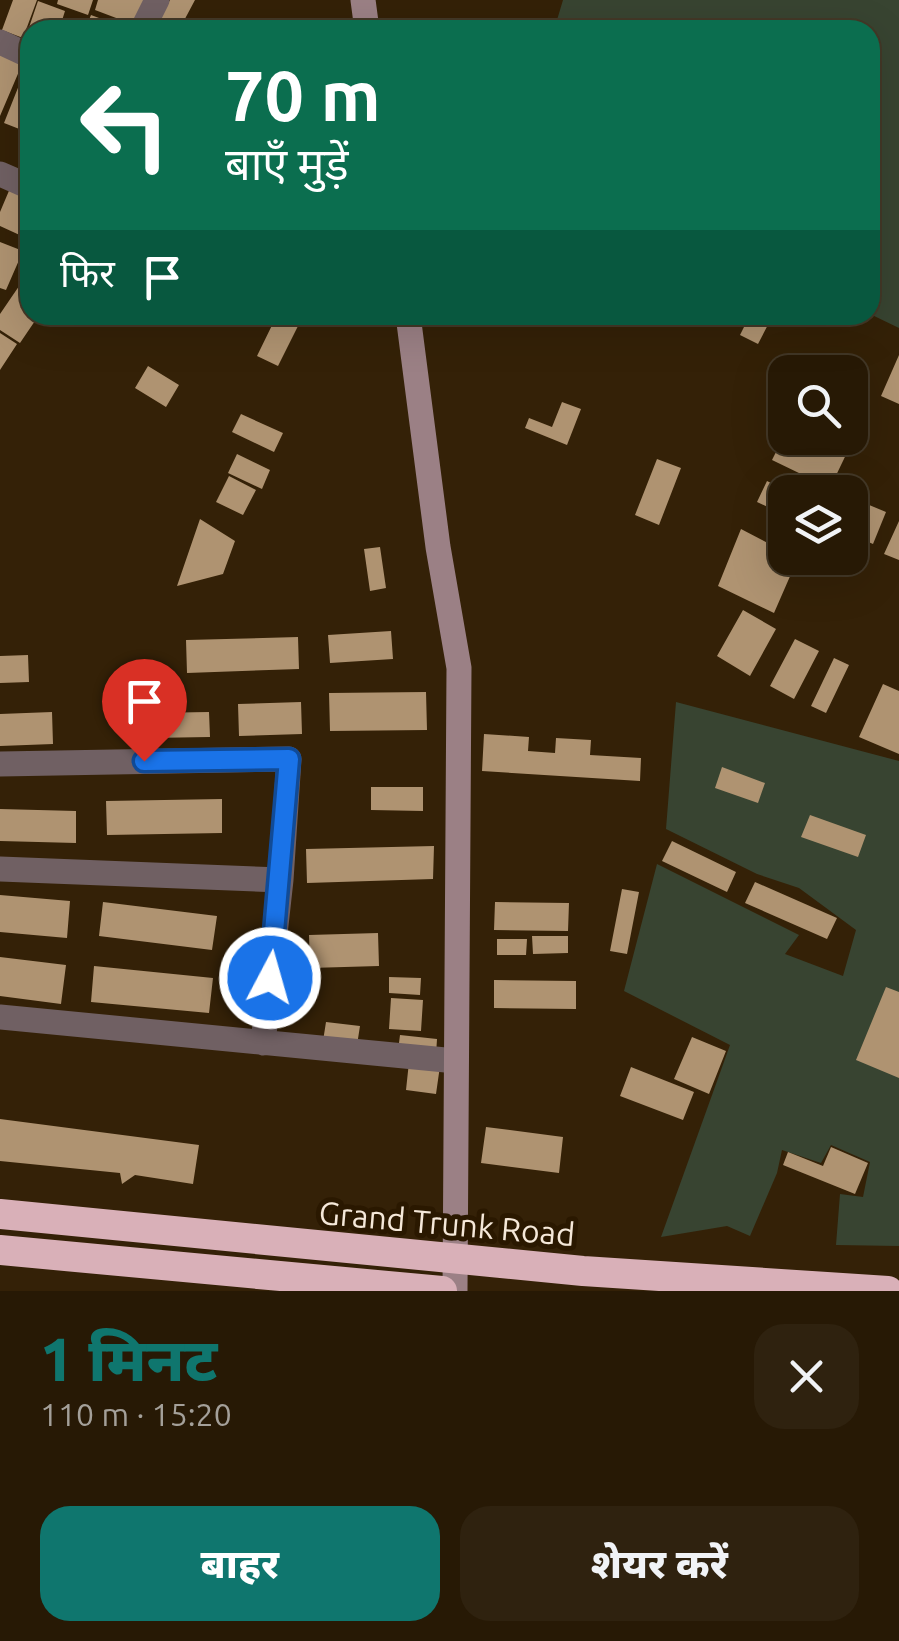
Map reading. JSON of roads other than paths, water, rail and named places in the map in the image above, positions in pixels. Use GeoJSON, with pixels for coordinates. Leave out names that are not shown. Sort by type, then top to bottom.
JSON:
{"type":"FeatureCollection","features":[{"type":"Feature","properties":{"kind":"highway","name":"Grand Trunk Road"},"geometry":{"type":"LineString","coordinates":[[0,1214],[455,1260],[888,1291]]}},
{"type":"Feature","properties":{"kind":"highway","name":"Grand Trunk Road"},"geometry":{"type":"LineString","coordinates":[[0,1250],[442,1291]]}},
{"type":"Feature","properties":{"kind":"main road"},"geometry":{"type":"LineString","coordinates":[[409,325],[438,547],[459,668],[455,1291]]}},
{"type":"Feature","properties":{"kind":"street"},"geometry":{"type":"LineString","coordinates":[[0,764],[289,759],[263,1043]]}},
{"type":"Feature","properties":{"kind":"street"},"geometry":{"type":"LineString","coordinates":[[0,869],[280,880]]}},
{"type":"Feature","properties":{"kind":"street"},"geometry":{"type":"LineString","coordinates":[[0,1017],[456,1061]]}}]}
